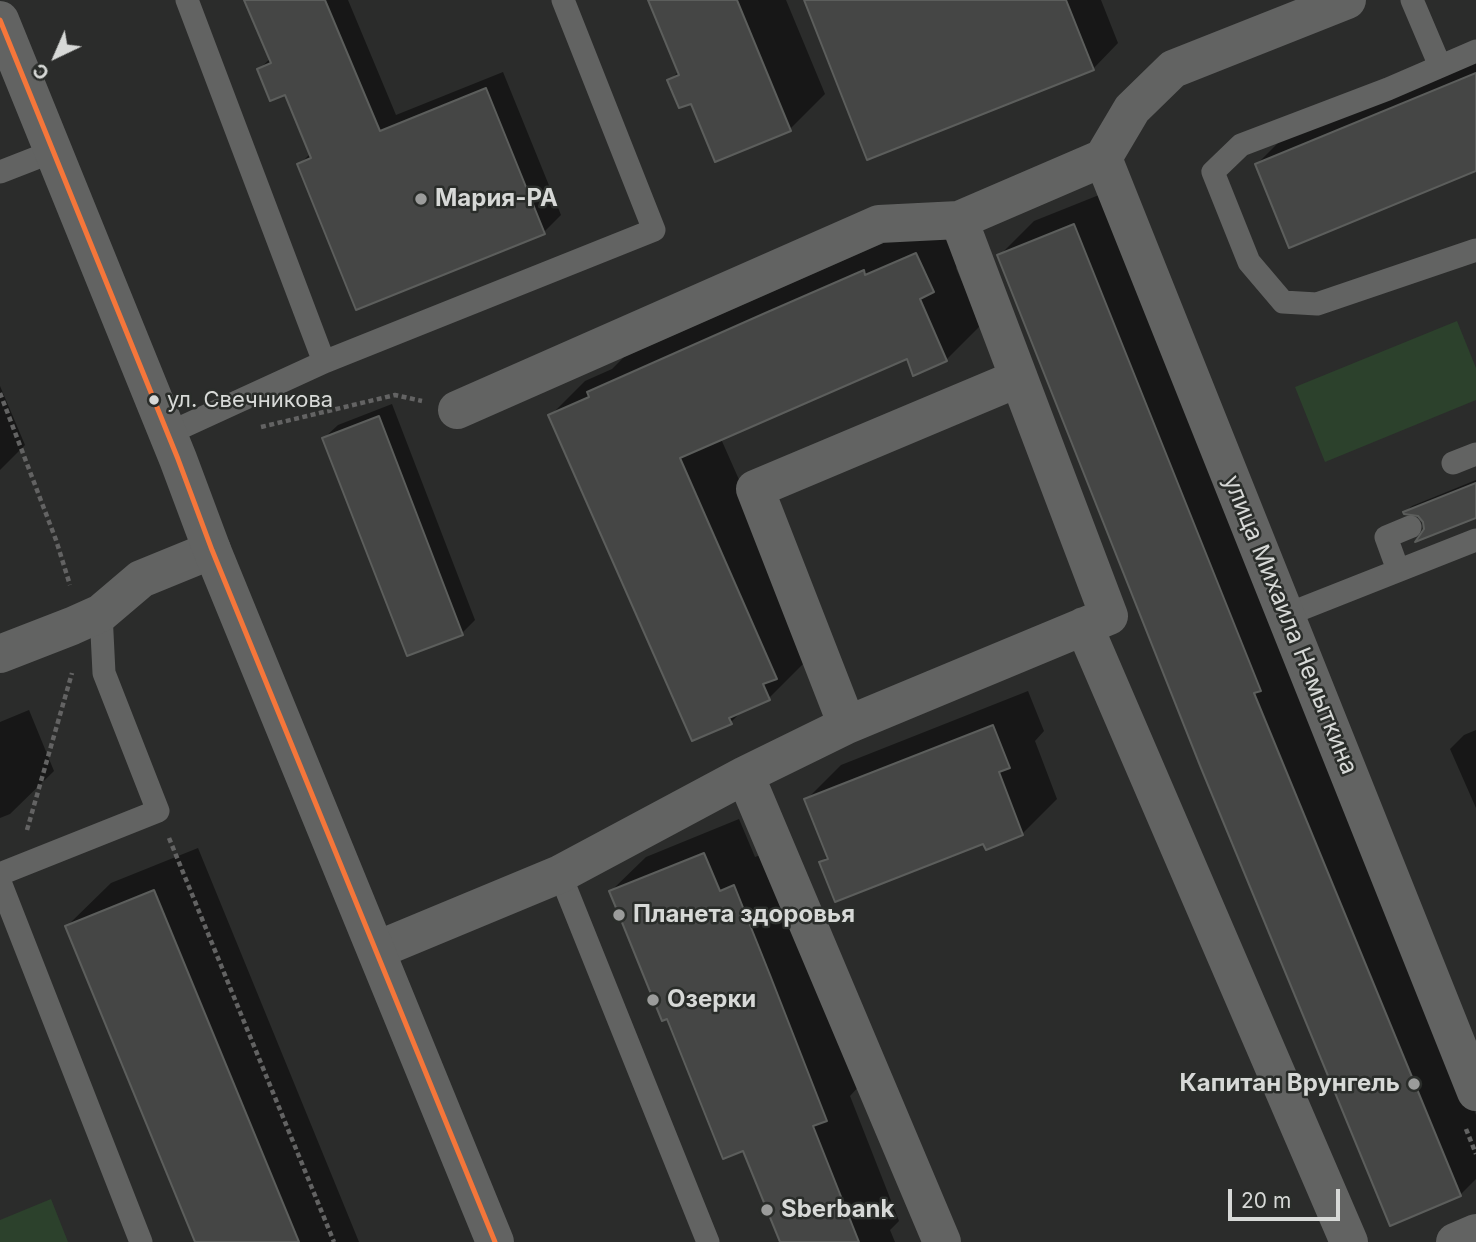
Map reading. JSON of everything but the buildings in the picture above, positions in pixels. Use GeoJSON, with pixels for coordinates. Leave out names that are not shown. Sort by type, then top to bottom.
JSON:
{"type":"FeatureCollection","features":[{"type":"Feature","properties":{"kind":"street"},"geometry":{"type":"LineString","coordinates":[[457,410],[879,224],[959,220],[1103,158],[1132,109],[1173,69],[1347,0]]}},
{"type":"Feature","properties":{"kind":"street"},"geometry":{"type":"LineString","coordinates":[[0,20],[212,550],[495,1242]]}},
{"type":"Feature","properties":{"kind":"street","name":"улица Михаила Немыткина"},"geometry":{"type":"LineString","coordinates":[[1103,158],[1476,1092]]}},
{"type":"Feature","properties":{"kind":"street"},"geometry":{"type":"LineString","coordinates":[[377,950],[561,874],[746,775],[847,725],[1110,616],[959,220]]}},
{"type":"Feature","properties":{"kind":"street"},"geometry":{"type":"LineString","coordinates":[[847,725],[755,489],[1019,378]]}},
{"type":"Feature","properties":{"kind":"street"},"geometry":{"type":"LineString","coordinates":[[0,654],[87,620],[141,579],[212,550]]}},
{"type":"Feature","properties":{"kind":"street"},"geometry":{"type":"LineString","coordinates":[[1084,626],[1349,1242]]}},
{"type":"Feature","properties":{"kind":"street"},"geometry":{"type":"LineString","coordinates":[[746,775],[942,1242]]}},
{"type":"Feature","properties":{"kind":"street"},"geometry":{"type":"LineString","coordinates":[[1455,1242],[1476,1233]]}},
{"type":"Feature","properties":{"kind":"lane"},"geometry":{"type":"LineString","coordinates":[[187,0],[324,362]]}},
{"type":"Feature","properties":{"kind":"lane"},"geometry":{"type":"LineString","coordinates":[[167,434],[324,362],[654,230],[563,0]]}},
{"type":"Feature","properties":{"kind":"lane"},"geometry":{"type":"LineString","coordinates":[[1412,0],[1440,66]]}},
{"type":"Feature","properties":{"kind":"lane"},"geometry":{"type":"LineString","coordinates":[[1476,51],[1388,89],[1241,145],[1213,172],[1249,262],[1283,302],[1317,304],[1476,250]]}},
{"type":"Feature","properties":{"kind":"lane"},"geometry":{"type":"LineString","coordinates":[[0,172],[54,151]]}},
{"type":"Feature","properties":{"kind":"lane"},"geometry":{"type":"LineString","coordinates":[[1452,463],[1476,454]]}},
{"type":"Feature","properties":{"kind":"lane"},"geometry":{"type":"LineString","coordinates":[[1398,570],[1386,537],[1410,527]]}},
{"type":"Feature","properties":{"kind":"lane"},"geometry":{"type":"LineString","coordinates":[[1286,615],[1476,540]]}},
{"type":"Feature","properties":{"kind":"lane"},"geometry":{"type":"LineString","coordinates":[[0,874],[158,811],[104,673],[87,620]]}},
{"type":"Feature","properties":{"kind":"lane"},"geometry":{"type":"LineString","coordinates":[[561,874],[708,1242]]}},
{"type":"Feature","properties":{"kind":"lane"},"geometry":{"type":"LineString","coordinates":[[0,882],[141,1242]]}},
{"type":"Feature","properties":{"kind":"path"},"geometry":{"type":"LineString","coordinates":[[0,393],[87,620],[27,830],[35,861]]}},
{"type":"Feature","properties":{"kind":"path"},"geometry":{"type":"LineString","coordinates":[[249,430],[395,395],[457,410]]}},
{"type":"Feature","properties":{"kind":"path"},"geometry":{"type":"LineString","coordinates":[[158,811],[334,1242]]}},
{"type":"Feature","properties":{"kind":"green space"},"geometry":{"type":"Polygon","coordinates":[[[1457,321],[1476,368],[1476,400],[1325,462],[1295,387],[1457,321]]]}},
{"type":"Feature","properties":{"kind":"green space"},"geometry":{"type":"Polygon","coordinates":[[[51,1199],[68,1242],[0,1242],[0,1220],[51,1199]]]}},
{"type":"Feature","properties":{"kind":"transit line"},"geometry":{"type":"LineString","coordinates":[[0,20],[178,459],[212,550],[495,1242]]}},
{"type":"Feature","properties":{"kind":"place","name":"Мария-РА"},"geometry":{"type":"Point","coordinates":[421,199]}},
{"type":"Feature","properties":{"kind":"place","name":"ул. Свечникова"},"geometry":{"type":"Point","coordinates":[154,400]}},
{"type":"Feature","properties":{"kind":"place","name":"Планета здоровья"},"geometry":{"type":"Point","coordinates":[619,915]}},
{"type":"Feature","properties":{"kind":"place","name":"Озерки"},"geometry":{"type":"Point","coordinates":[653,1000]}},
{"type":"Feature","properties":{"kind":"place","name":"Капитан Врунгель"},"geometry":{"type":"Point","coordinates":[1414,1084]}},
{"type":"Feature","properties":{"kind":"place","name":"Sberbank"},"geometry":{"type":"Point","coordinates":[767,1210]}}]}
